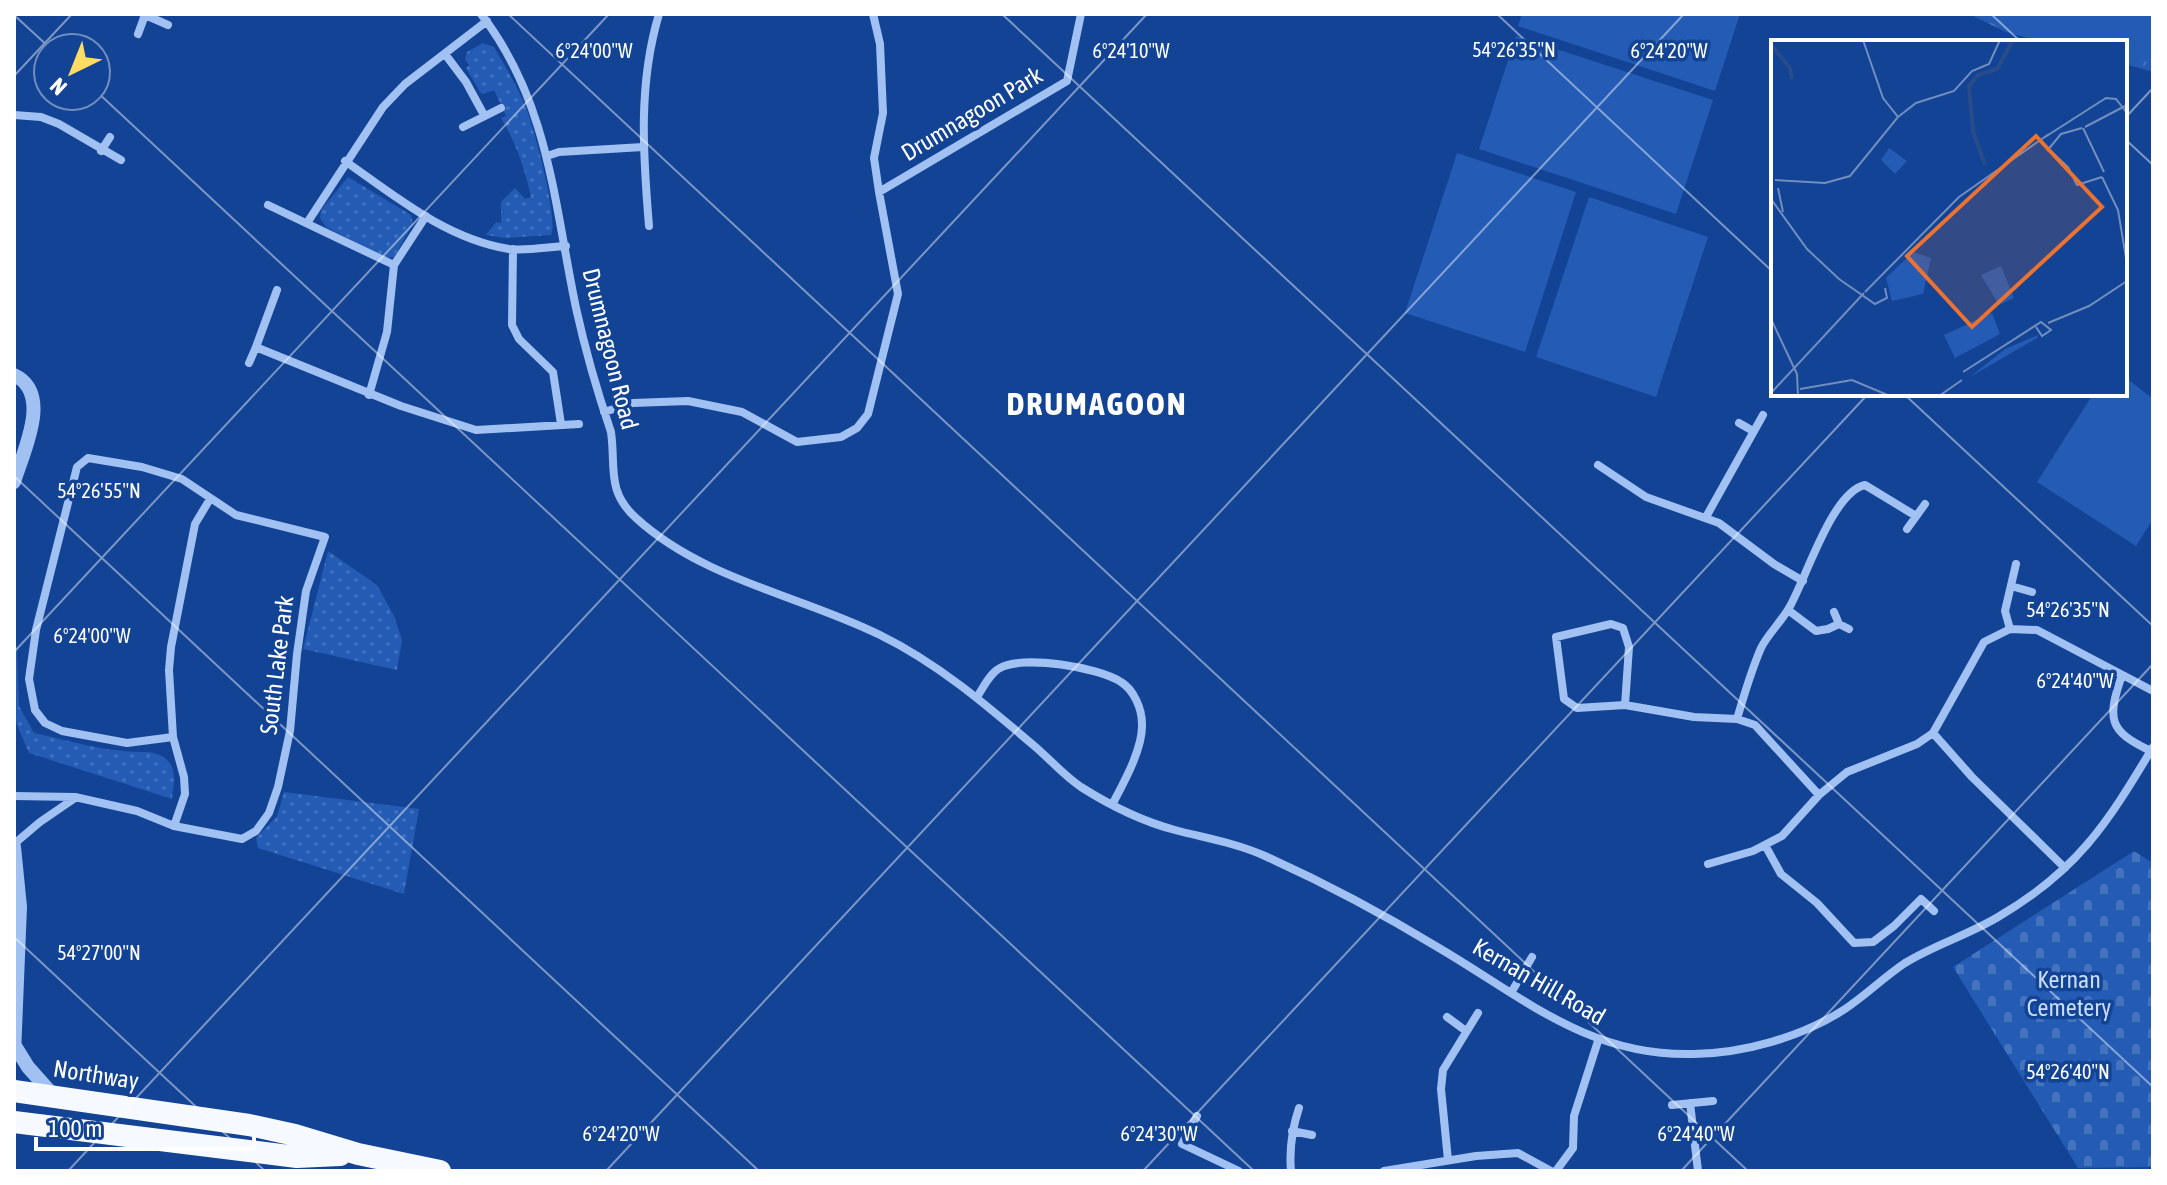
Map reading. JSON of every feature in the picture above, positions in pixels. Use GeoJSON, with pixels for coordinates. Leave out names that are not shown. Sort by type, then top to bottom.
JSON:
{"type":"FeatureCollection","features":[{"type":"Feature","properties":{"kind":"highway","name":"Northway"},"geometry":{"type":"LineString","coordinates":[[14,1091],[52,1094],[249,1125],[358,1154],[440,1171]]}},
{"type":"Feature","properties":{"kind":"highway"},"geometry":{"type":"LineString","coordinates":[[14,1109],[186,1130],[270,1144],[297,1157]]}},
{"type":"Feature","properties":{"kind":"highway","name":"Northway"},"geometry":{"type":"LineString","coordinates":[[14,1122],[297,1157],[358,1154]]}},
{"type":"Feature","properties":{"kind":"street"},"geometry":{"type":"LineString","coordinates":[[138,34],[144,14],[168,25]]}},
{"type":"Feature","properties":{"kind":"street"},"geometry":{"type":"LineString","coordinates":[[649,226],[643,147],[644,85],[659,14]]}},
{"type":"Feature","properties":{"kind":"street","name":"Drumnagoon Park"},"geometry":{"type":"LineString","coordinates":[[604,412],[633,403],[688,401],[742,412],[797,442],[841,437],[857,428],[868,414],[898,294],[874,158],[883,113],[880,44],[873,14]]}},
{"type":"Feature","properties":{"kind":"street","name":"Drumnagoon Park"},"geometry":{"type":"LineString","coordinates":[[879,192],[1067,81],[1081,14]]}},
{"type":"Feature","properties":{"kind":"street"},"geometry":{"type":"LineString","coordinates":[[307,223],[383,107],[405,84],[445,54],[484,18]]}},
{"type":"Feature","properties":{"kind":"street","name":"Drumnagoon Road"},"geometry":{"type":"LineString","coordinates":[[484,18],[517,70],[532,105],[547,156],[576,308],[614,450],[612,470],[618,500],[666,541],[700,562],[879,634],[938,668],[1006,722]]}},
{"type":"Feature","properties":{"kind":"street"},"geometry":{"type":"LineString","coordinates":[[445,54],[466,82],[484,115]]}},
{"type":"Feature","properties":{"kind":"street"},"geometry":{"type":"LineString","coordinates":[[463,127],[501,108]]}},
{"type":"Feature","properties":{"kind":"street"},"geometry":{"type":"LineString","coordinates":[[14,115],[41,117],[66,127],[101,151],[121,160]]}},
{"type":"Feature","properties":{"kind":"street"},"geometry":{"type":"LineString","coordinates":[[101,151],[110,137]]}},
{"type":"Feature","properties":{"kind":"street"},"geometry":{"type":"LineString","coordinates":[[547,156],[559,152],[643,147]]}},
{"type":"Feature","properties":{"kind":"street"},"geometry":{"type":"LineString","coordinates":[[345,161],[426,216],[469,240],[513,249],[566,246]]}},
{"type":"Feature","properties":{"kind":"street"},"geometry":{"type":"LineString","coordinates":[[268,205],[394,265]]}},
{"type":"Feature","properties":{"kind":"street"},"geometry":{"type":"LineString","coordinates":[[369,395],[387,332],[394,265],[426,216]]}},
{"type":"Feature","properties":{"kind":"street"},"geometry":{"type":"LineString","coordinates":[[513,249],[512,325],[519,339],[553,372],[561,424]]}},
{"type":"Feature","properties":{"kind":"street"},"geometry":{"type":"LineString","coordinates":[[249,363],[277,290]]}},
{"type":"Feature","properties":{"kind":"street"},"geometry":{"type":"LineString","coordinates":[[256,347],[369,395],[476,430],[579,424]]}},
{"type":"Feature","properties":{"kind":"street"},"geometry":{"type":"LineString","coordinates":[[14,375],[30,389],[34,401],[29,435],[14,482]]}},
{"type":"Feature","properties":{"kind":"street"},"geometry":{"type":"LineString","coordinates":[[1706,517],[1763,415]]}},
{"type":"Feature","properties":{"kind":"street"},"geometry":{"type":"LineString","coordinates":[[1739,423],[1753,431]]}},
{"type":"Feature","properties":{"kind":"street","name":"South Lake Park"},"geometry":{"type":"LineString","coordinates":[[14,796],[75,797],[137,811],[174,826],[242,839],[256,831],[269,813],[290,731],[306,591],[325,537],[236,515],[182,479],[142,467],[88,458],[77,467],[36,630],[29,679],[35,710],[45,723],[62,731],[127,743],[173,737]]}},
{"type":"Feature","properties":{"kind":"street"},"geometry":{"type":"LineString","coordinates":[[1598,465],[1646,497],[1706,517],[1738,535],[1774,564],[1803,581]]}},
{"type":"Feature","properties":{"kind":"street"},"geometry":{"type":"LineString","coordinates":[[1737,719],[1762,645],[1788,610],[1829,524],[1846,498],[1865,485],[1916,516]]}},
{"type":"Feature","properties":{"kind":"street"},"geometry":{"type":"LineString","coordinates":[[174,826],[185,794],[184,777],[173,737],[169,670],[171,647],[195,524],[210,499]]}},
{"type":"Feature","properties":{"kind":"street"},"geometry":{"type":"LineString","coordinates":[[1907,529],[1925,504]]}},
{"type":"Feature","properties":{"kind":"street"},"geometry":{"type":"LineString","coordinates":[[2010,629],[2005,611],[2016,564]]}},
{"type":"Feature","properties":{"kind":"street"},"geometry":{"type":"LineString","coordinates":[[2011,586],[2032,592]]}},
{"type":"Feature","properties":{"kind":"street"},"geometry":{"type":"LineString","coordinates":[[1788,610],[1816,631],[1839,624]]}},
{"type":"Feature","properties":{"kind":"street"},"geometry":{"type":"LineString","coordinates":[[1834,612],[1839,624],[1849,629]]}},
{"type":"Feature","properties":{"kind":"street"},"geometry":{"type":"LineString","coordinates":[[1625,705],[1629,647],[1623,628],[1611,624],[1556,637],[1564,699],[1577,708],[1625,705],[1694,717],[1737,719],[1755,725],[1819,795]]}},
{"type":"Feature","properties":{"kind":"street"},"geometry":{"type":"LineString","coordinates":[[1708,864],[1765,845],[1782,836],[1819,795],[1847,772],[1917,744],[1933,733],[1984,642],[2010,629],[2037,630],[2153,691]]}},
{"type":"Feature","properties":{"kind":"street"},"geometry":{"type":"LineString","coordinates":[[977,697],[997,669],[1013,664],[1062,665],[1099,672],[1123,683],[1136,698],[1143,725],[1135,756],[1112,805]]}},
{"type":"Feature","properties":{"kind":"street"},"geometry":{"type":"LineString","coordinates":[[2122,675],[2114,697],[2113,717],[2118,730],[2125,739],[2152,749]]}},
{"type":"Feature","properties":{"kind":"street","name":"Kernan Hill Road"},"geometry":{"type":"LineString","coordinates":[[1006,722],[1077,784],[1134,817],[1245,847],[1319,881],[1439,947],[1558,1022],[1598,1041],[1645,1051],[1692,1055],[1742,1050],[1809,1029],[1845,1009],[1907,961],[2005,913],[2037,893],[2079,856],[2102,830],[2152,749]]}},
{"type":"Feature","properties":{"kind":"street"},"geometry":{"type":"LineString","coordinates":[[1933,733],[1972,777],[2065,868]]}},
{"type":"Feature","properties":{"kind":"street"},"geometry":{"type":"LineString","coordinates":[[14,1054],[20,907],[14,846],[75,797]]}},
{"type":"Feature","properties":{"kind":"street"},"geometry":{"type":"LineString","coordinates":[[1765,845],[1781,874],[1817,903],[1854,943],[1873,942],[1921,899],[1934,911]]}},
{"type":"Feature","properties":{"kind":"street"},"geometry":{"type":"LineString","coordinates":[[1511,993],[1532,957]]}},
{"type":"Feature","properties":{"kind":"street"},"geometry":{"type":"LineString","coordinates":[[1448,1160],[1441,1089],[1443,1070],[1478,1013]]}},
{"type":"Feature","properties":{"kind":"street"},"geometry":{"type":"LineString","coordinates":[[1447,1017],[1466,1031]]}},
{"type":"Feature","properties":{"kind":"street"},"geometry":{"type":"LineString","coordinates":[[1384,1171],[1518,1153],[1554,1171],[1573,1148],[1574,1116],[1598,1041]]}},
{"type":"Feature","properties":{"kind":"street"},"geometry":{"type":"LineString","coordinates":[[15,1046],[28,1067],[52,1094]]}},
{"type":"Feature","properties":{"kind":"street"},"geometry":{"type":"LineString","coordinates":[[1672,1105],[1713,1101]]}},
{"type":"Feature","properties":{"kind":"street"},"geometry":{"type":"LineString","coordinates":[[1690,1103],[1698,1171]]}},
{"type":"Feature","properties":{"kind":"street"},"geometry":{"type":"LineString","coordinates":[[1291,1171],[1289,1153],[1299,1108]]}},
{"type":"Feature","properties":{"kind":"street"},"geometry":{"type":"LineString","coordinates":[[1197,1116],[1182,1144],[1239,1171]]}},
{"type":"Feature","properties":{"kind":"street"},"geometry":{"type":"LineString","coordinates":[[1292,1131],[1312,1135]]}},
{"type":"Feature","properties":{"kind":"green space"},"geometry":{"type":"Polygon","coordinates":[[[1522,14],[1740,14],[1715,91],[1518,26],[1522,14]]]}},
{"type":"Feature","properties":{"kind":"green space"},"geometry":{"type":"Polygon","coordinates":[[[1969,14],[2153,14],[2153,72],[2127,65],[2127,40],[2036,40],[2006,32],[1969,14]]]}},
{"type":"Feature","properties":{"kind":"green space"},"geometry":{"type":"Polygon","coordinates":[[[2023,14],[2153,14],[2153,63],[2127,57],[2127,40],[2051,40],[2019,33],[2023,14]]]}},
{"type":"Feature","properties":{"kind":"green space"},"geometry":{"type":"Polygon","coordinates":[[[1516,36],[1713,100],[1676,214],[1479,149],[1516,36]]]}},
{"type":"Feature","properties":{"kind":"green space"},"geometry":{"type":"Polygon","coordinates":[[[483,43],[494,47],[530,118],[549,193],[553,226],[551,235],[505,238],[486,235],[496,222],[501,223],[501,202],[515,188],[525,199],[531,197],[519,156],[501,118],[506,116],[494,90],[483,94],[480,92],[466,68],[469,65],[465,59],[467,52],[483,43]]]}},
{"type":"Feature","properties":{"kind":"green space"},"geometry":{"type":"Polygon","coordinates":[[[1457,153],[1576,192],[1525,352],[1405,313],[1457,153]]]}},
{"type":"Feature","properties":{"kind":"green space"},"geometry":{"type":"Polygon","coordinates":[[[348,177],[411,215],[413,224],[394,257],[386,258],[326,227],[320,218],[321,210],[348,177]]]}},
{"type":"Feature","properties":{"kind":"green space"},"geometry":{"type":"Polygon","coordinates":[[[1589,197],[1708,237],[1656,397],[1536,357],[1589,197]]]}},
{"type":"Feature","properties":{"kind":"green space"},"geometry":{"type":"Polygon","coordinates":[[[2127,379],[2153,399],[2153,519],[2136,546],[2037,482],[2092,396],[2127,396],[2127,379]]]}},
{"type":"Feature","properties":{"kind":"green space"},"geometry":{"type":"Polygon","coordinates":[[[328,551],[377,585],[394,616],[402,640],[397,670],[303,649],[328,551]]]}},
{"type":"Feature","properties":{"kind":"green space"},"geometry":{"type":"Polygon","coordinates":[[[14,645],[17,647],[19,706],[34,733],[100,748],[160,755],[169,762],[173,771],[172,799],[29,753],[14,718],[14,645]]]}},
{"type":"Feature","properties":{"kind":"green space"},"geometry":{"type":"Polygon","coordinates":[[[284,792],[419,809],[404,894],[258,848],[256,838],[277,816],[284,792]]]}},
{"type":"Feature","properties":{"kind":"green space","name":"Kernan Cemetery"},"geometry":{"type":"Polygon","coordinates":[[[2134,851],[2153,863],[2153,1167],[2078,1168],[1953,967],[2134,851]]]}},
{"type":"Feature","properties":{"kind":"district","name":"DRUMAGOON"},"geometry":{"type":"Point","coordinates":[1097,404]}}]}
